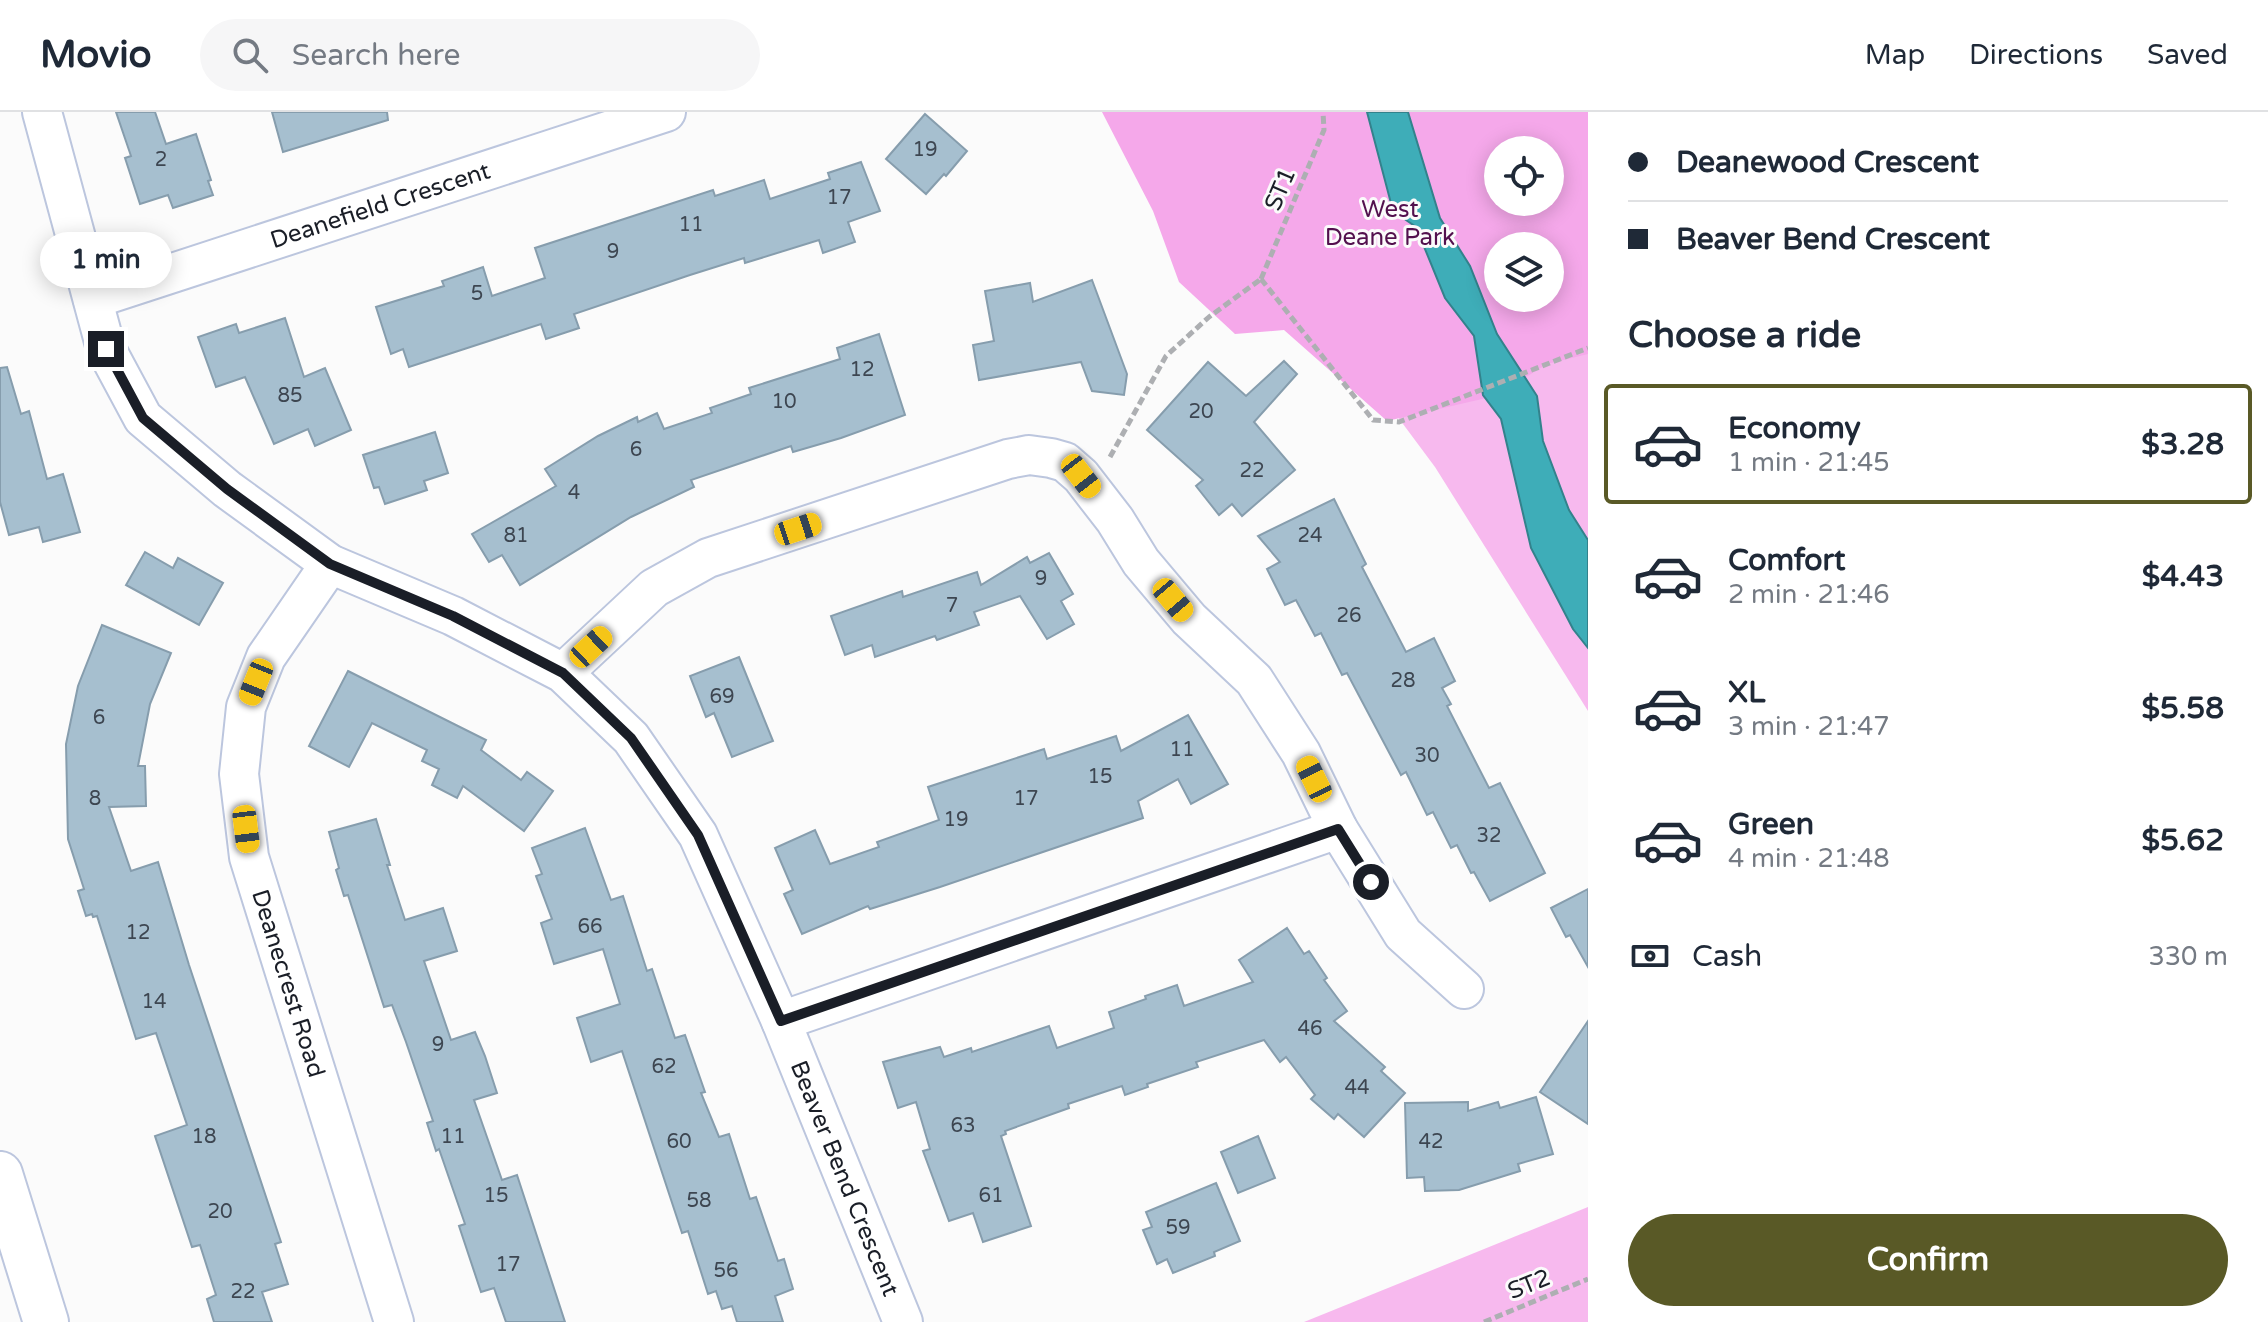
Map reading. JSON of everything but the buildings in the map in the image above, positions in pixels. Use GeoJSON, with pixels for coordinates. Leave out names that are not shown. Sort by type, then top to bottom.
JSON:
{"type":"FeatureCollection","features":[{"type":"Feature","properties":{"kind":"main road"},"geometry":{"type":"LineString","coordinates":[[0,1174],[46,1322]]}},
{"type":"Feature","properties":{"kind":"street","name":"Beaver Bend Crescent"},"geometry":{"type":"LineString","coordinates":[[42,112],[106,349],[143,418],[227,489],[330,564],[453,616],[563,673],[631,738],[698,835],[781,1021],[903,1322]]}},
{"type":"Feature","properties":{"kind":"street","name":"Deanefield Crescent"},"geometry":{"type":"LineString","coordinates":[[93,299],[666,112]]}},
{"type":"Feature","properties":{"kind":"street"},"geometry":{"type":"LineString","coordinates":[[563,673],[654,588],[708,558],[1008,459],[1029,455],[1065,462],[1081,476],[1115,520],[1141,562],[1189,619],[1254,680],[1301,753],[1338,829],[1403,934],[1464,989]]}},
{"type":"Feature","properties":{"kind":"street","name":"Deanecrest Road"},"geometry":{"type":"LineString","coordinates":[[330,564],[266,657],[246,707],[239,774],[249,857],[394,1322]]}},
{"type":"Feature","properties":{"kind":"street"},"geometry":{"type":"LineString","coordinates":[[781,1021],[1338,829]]}},
{"type":"Feature","properties":{"kind":"path","name":"ST1"},"geometry":{"type":"LineString","coordinates":[[1261,279],[1325,129],[1323,112]]}},
{"type":"Feature","properties":{"kind":"path"},"geometry":{"type":"LineString","coordinates":[[1104,463],[1114,452],[1166,356],[1209,317],[1261,279],[1373,420],[1399,422],[1588,348]]}},
{"type":"Feature","properties":{"kind":"path","name":"ST2"},"geometry":{"type":"LineString","coordinates":[[1484,1322],[1588,1279]]}},
{"type":"Feature","properties":{"kind":"green space","name":"West Deane Park"},"geometry":{"type":"Polygon","coordinates":[[[1102,112],[1588,112],[1588,354],[1547,364],[1495,396],[1387,421],[1284,330],[1235,334],[1179,282],[1153,211],[1102,112]]]}},
{"type":"Feature","properties":{"kind":"green space","name":"West Deane Park"},"geometry":{"type":"Polygon","coordinates":[[[1588,112],[1588,711],[1435,467],[1203,155],[1588,112]]]}},
{"type":"Feature","properties":{"kind":"green space"},"geometry":{"type":"Polygon","coordinates":[[[1588,1207],[1588,1322],[1304,1322],[1588,1207]]]}},
{"type":"Feature","properties":{"kind":"water"},"geometry":{"type":"Polygon","coordinates":[[[1367,112],[1408,112],[1440,218],[1470,266],[1484,301],[1484,312],[1488,312],[1497,334],[1537,396],[1543,441],[1569,510],[1588,540],[1588,648],[1573,629],[1531,548],[1501,419],[1483,395],[1474,336],[1445,298],[1416,227],[1393,211],[1367,112]]]}},
{"type":"Feature","properties":{"kind":"route"},"geometry":{"type":"LineString","coordinates":[[106,349],[143,418],[227,489],[330,564],[453,616],[563,673],[631,738],[698,835],[781,1021],[1338,829],[1371,882]]}}]}
